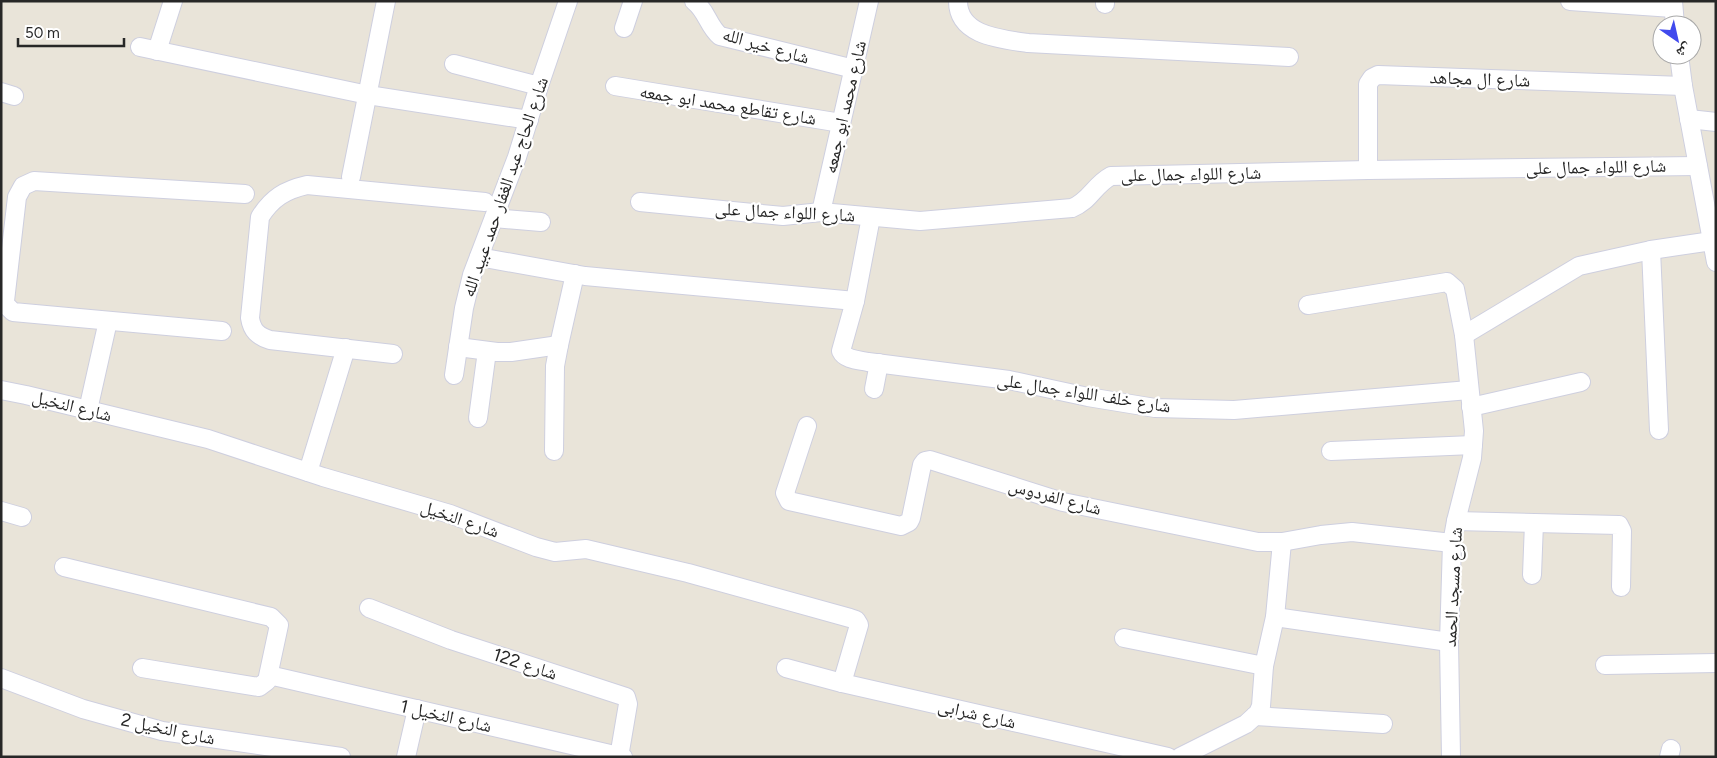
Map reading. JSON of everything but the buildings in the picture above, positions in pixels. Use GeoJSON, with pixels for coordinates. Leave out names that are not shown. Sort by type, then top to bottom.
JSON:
{"type":"FeatureCollection","features":[{"type":"Feature","properties":{"kind":"street"},"geometry":{"type":"LineString","coordinates":[[173,1],[148,49],[368,95],[529,120]]}},
{"type":"Feature","properties":{"kind":"street"},"geometry":{"type":"LineString","coordinates":[[351,177],[386,1]]}},
{"type":"Feature","properties":{"kind":"street","name":"شارع الحاج عبد الغفار حمد عبيد الله"},"geometry":{"type":"LineString","coordinates":[[454,375],[464,308],[479,256],[489,210],[517,157],[568,1]]}},
{"type":"Feature","properties":{"kind":"street"},"geometry":{"type":"LineString","coordinates":[[624,28],[633,1]]}},
{"type":"Feature","properties":{"kind":"street","name":"شارع خير الله"},"geometry":{"type":"LineString","coordinates":[[694,1],[701,6],[713,30],[720,36],[854,69]]}},
{"type":"Feature","properties":{"kind":"street"},"geometry":{"type":"LineString","coordinates":[[710,21],[714,1]]}},
{"type":"Feature","properties":{"kind":"street","name":"شارع محمد ابو جمعه"},"geometry":{"type":"LineString","coordinates":[[821,212],[869,1]]}},
{"type":"Feature","properties":{"kind":"street"},"geometry":{"type":"LineString","coordinates":[[958,1],[959,15],[967,25],[989,36],[1021,42],[1289,57]]}},
{"type":"Feature","properties":{"kind":"street"},"geometry":{"type":"LineString","coordinates":[[1570,1],[1674,11]]}},
{"type":"Feature","properties":{"kind":"street"},"geometry":{"type":"LineString","coordinates":[[454,64],[539,86]]}},
{"type":"Feature","properties":{"kind":"street"},"geometry":{"type":"LineString","coordinates":[[1680,65],[1698,166],[1712,218],[1712,241],[1716,262]]}},
{"type":"Feature","properties":{"kind":"street","name":"شارع ال مجاهد"},"geometry":{"type":"LineString","coordinates":[[1368,170],[1368,84],[1372,78],[1378,75],[1683,86]]}},
{"type":"Feature","properties":{"kind":"street","name":"شارع تقاطع محمد ابو جمعه"},"geometry":{"type":"LineString","coordinates":[[615,86],[840,123]]}},
{"type":"Feature","properties":{"kind":"street"},"geometry":{"type":"LineString","coordinates":[[1689,119],[1716,122]]}},
{"type":"Feature","properties":{"kind":"street","name":"شارع اللواء جمال على"},"geometry":{"type":"LineString","coordinates":[[640,202],[782,216],[821,212],[920,221],[1072,208],[1088,198],[1098,184],[1111,176],[1368,170],[1698,166]]}},
{"type":"Feature","properties":{"kind":"street"},"geometry":{"type":"LineString","coordinates":[[222,331],[13,312],[6,305],[5,300],[17,197],[23,186],[34,181],[245,194]]}},
{"type":"Feature","properties":{"kind":"street"},"geometry":{"type":"LineString","coordinates":[[393,354],[270,340],[262,338],[256,333],[251,326],[250,318],[260,217],[268,205],[279,195],[292,188],[307,185],[489,210],[541,222]]}},
{"type":"Feature","properties":{"kind":"street","name":"شارع خلف اللواء جمال على"},"geometry":{"type":"LineString","coordinates":[[871,217],[855,301],[842,353],[846,357],[1009,380],[1088,397],[1155,408],[1234,410],[1470,398],[1581,382]]}},
{"type":"Feature","properties":{"kind":"street"},"geometry":{"type":"LineString","coordinates":[[1464,334],[1579,266],[1651,250],[1712,241]]}},
{"type":"Feature","properties":{"kind":"street"},"geometry":{"type":"LineString","coordinates":[[1651,250],[1659,430]]}},
{"type":"Feature","properties":{"kind":"street"},"geometry":{"type":"LineString","coordinates":[[479,256],[574,274],[855,301]]}},
{"type":"Feature","properties":{"kind":"street"},"geometry":{"type":"LineString","coordinates":[[554,451],[556,366],[574,274]]}},
{"type":"Feature","properties":{"kind":"street","name":"شارع مسجد الحمد"},"geometry":{"type":"LineString","coordinates":[[1308,305],[1447,282],[1455,289],[1464,334],[1474,445],[1452,543],[1449,642],[1452,757]]}},
{"type":"Feature","properties":{"kind":"street"},"geometry":{"type":"LineString","coordinates":[[88,410],[108,321]]}},
{"type":"Feature","properties":{"kind":"street"},"geometry":{"type":"LineString","coordinates":[[458,347],[511,352],[559,345]]}},
{"type":"Feature","properties":{"kind":"street"},"geometry":{"type":"LineString","coordinates":[[308,472],[346,348]]}},
{"type":"Feature","properties":{"kind":"street"},"geometry":{"type":"LineString","coordinates":[[478,418],[487,351]]}},
{"type":"Feature","properties":{"kind":"street"},"geometry":{"type":"LineString","coordinates":[[874,389],[878,363]]}},
{"type":"Feature","properties":{"kind":"street","name":"شارع النخيل"},"geometry":{"type":"LineString","coordinates":[[1,390],[208,439],[308,472],[450,514],[536,547],[555,552],[586,549],[688,573],[856,620],[859,625],[842,683]]}},
{"type":"Feature","properties":{"kind":"street","name":"شارع الفردوس"},"geometry":{"type":"LineString","coordinates":[[807,426],[785,493],[787,499],[791,503],[901,526],[909,522],[913,514],[922,465],[927,460],[932,460],[1063,502],[1258,542],[1282,542],[1352,532],[1452,543]]}},
{"type":"Feature","properties":{"kind":"street"},"geometry":{"type":"LineString","coordinates":[[1331,452],[1474,445]]}},
{"type":"Feature","properties":{"kind":"street"},"geometry":{"type":"LineString","coordinates":[[1,511],[22,517]]}},
{"type":"Feature","properties":{"kind":"street"},"geometry":{"type":"LineString","coordinates":[[1456,521],[1618,525],[1622,532],[1621,587]]}},
{"type":"Feature","properties":{"kind":"street"},"geometry":{"type":"LineString","coordinates":[[1532,575],[1534,523]]}},
{"type":"Feature","properties":{"kind":"street"},"geometry":{"type":"LineString","coordinates":[[1180,757],[1246,724],[1256,716],[1261,706],[1264,666],[1275,617],[1282,542]]}},
{"type":"Feature","properties":{"kind":"street"},"geometry":{"type":"LineString","coordinates":[[64,567],[271,617],[277,621],[279,628],[269,675],[265,684],[256,687],[142,668]]}},
{"type":"Feature","properties":{"kind":"street","name":"شارع 122"},"geometry":{"type":"LineString","coordinates":[[369,608],[451,640],[626,697],[628,704],[620,756]]}},
{"type":"Feature","properties":{"kind":"street"},"geometry":{"type":"LineString","coordinates":[[1275,617],[1449,642]]}},
{"type":"Feature","properties":{"kind":"street"},"geometry":{"type":"LineString","coordinates":[[1124,638],[1264,666]]}},
{"type":"Feature","properties":{"kind":"street"},"geometry":{"type":"LineString","coordinates":[[1605,665],[1716,664]]}},
{"type":"Feature","properties":{"kind":"street","name":"شارع شرابى"},"geometry":{"type":"LineString","coordinates":[[786,668],[842,683],[1168,757]]}},
{"type":"Feature","properties":{"kind":"street","name":"شارع النخيل 1"},"geometry":{"type":"LineString","coordinates":[[269,675],[620,756]]}},
{"type":"Feature","properties":{"kind":"street","name":"شارع النخيل 2"},"geometry":{"type":"LineString","coordinates":[[1,678],[83,709],[162,732],[341,757]]}},
{"type":"Feature","properties":{"kind":"street"},"geometry":{"type":"LineString","coordinates":[[406,757],[417,710]]}},
{"type":"Feature","properties":{"kind":"street"},"geometry":{"type":"LineString","coordinates":[[1256,716],[1383,724]]}}]}
